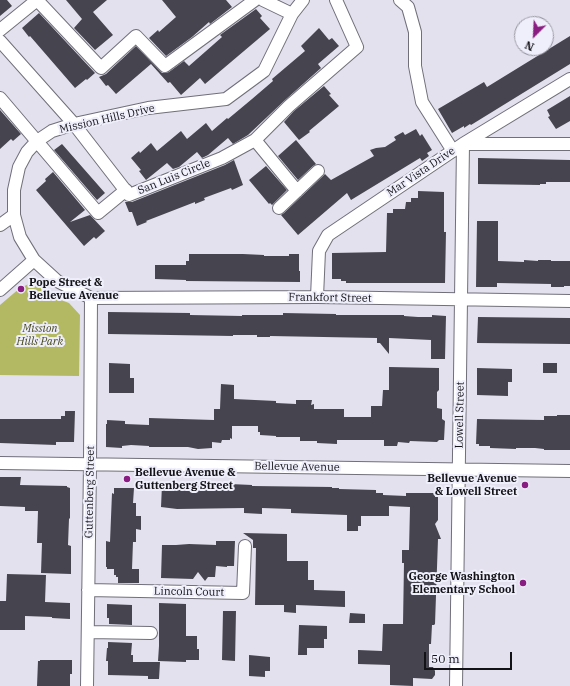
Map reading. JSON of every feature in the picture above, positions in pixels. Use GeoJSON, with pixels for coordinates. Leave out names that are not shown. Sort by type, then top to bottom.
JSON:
{"type":"FeatureCollection","features":[{"type":"Feature","properties":{"kind":"street"},"geometry":{"type":"LineString","coordinates":[[0,30],[37,0],[101,68],[136,36],[165,66],[255,0]]}},
{"type":"Feature","properties":{"kind":"street"},"geometry":{"type":"LineString","coordinates":[[263,0],[292,14]]}},
{"type":"Feature","properties":{"kind":"street","name":"Mission Hills Drive"},"geometry":{"type":"LineString","coordinates":[[91,298],[57,281],[34,260],[20,237],[14,215],[14,190],[19,167],[27,152],[37,141],[52,131],[74,124],[148,108],[226,98],[264,72],[292,14],[303,0]]}},
{"type":"Feature","properties":{"kind":"street","name":"San Luis Circle"},"geometry":{"type":"LineString","coordinates":[[0,41],[74,124],[129,195],[222,158],[255,140],[289,106],[357,47],[336,0]]}},
{"type":"Feature","properties":{"kind":"street"},"geometry":{"type":"LineString","coordinates":[[400,0],[408,7],[415,32],[415,66],[422,102],[458,147],[570,144]]}},
{"type":"Feature","properties":{"kind":"street","name":"Mar Vista Drive"},"geometry":{"type":"LineString","coordinates":[[317,297],[319,251],[328,234],[458,147],[570,79]]}},
{"type":"Feature","properties":{"kind":"street"},"geometry":{"type":"LineString","coordinates":[[0,98],[98,213],[126,190]]}},
{"type":"Feature","properties":{"kind":"street"},"geometry":{"type":"LineString","coordinates":[[255,140],[297,191]]}},
{"type":"Feature","properties":{"kind":"street","name":"Lowell Street"},"geometry":{"type":"LineString","coordinates":[[456,686],[461,300],[458,147]]}},
{"type":"Feature","properties":{"kind":"street"},"geometry":{"type":"LineString","coordinates":[[279,208],[318,171]]}},
{"type":"Feature","properties":{"kind":"street"},"geometry":{"type":"LineString","coordinates":[[0,225],[14,215]]}},
{"type":"Feature","properties":{"kind":"street"},"geometry":{"type":"LineString","coordinates":[[0,290],[34,260]]}},
{"type":"Feature","properties":{"kind":"street","name":"Frankfort Street"},"geometry":{"type":"LineString","coordinates":[[91,298],[317,297],[570,301]]}},
{"type":"Feature","properties":{"kind":"street","name":"Guttenberg Street"},"geometry":{"type":"LineString","coordinates":[[87,686],[91,298]]}},
{"type":"Feature","properties":{"kind":"street","name":"Bellevue Avenue"},"geometry":{"type":"LineString","coordinates":[[0,463],[570,471]]}},
{"type":"Feature","properties":{"kind":"street","name":"Lincoln Court"},"geometry":{"type":"LineString","coordinates":[[88,590],[243,593],[245,546]]}},
{"type":"Feature","properties":{"kind":"street"},"geometry":{"type":"LineString","coordinates":[[88,632],[151,633]]}},
{"type":"Feature","properties":{"kind":"green space","name":"Mission Hills Park"},"geometry":{"type":"Polygon","coordinates":[[[31,283],[39,286],[53,297],[69,303],[80,315],[79,376],[0,375],[0,305],[20,288],[31,283]]]}},
{"type":"Feature","properties":{"kind":"building"},"geometry":{"type":"Polygon","coordinates":[[[0,0],[7,0],[12,6],[0,16],[0,0]]]}},
{"type":"Feature","properties":{"kind":"building"},"geometry":{"type":"Polygon","coordinates":[[[66,0],[107,0],[93,12],[113,35],[95,50],[74,28],[82,19],[66,0]]]}},
{"type":"Feature","properties":{"kind":"building"},"geometry":{"type":"Polygon","coordinates":[[[162,0],[226,0],[232,7],[210,24],[209,22],[192,37],[166,56],[149,38],[158,30],[159,32],[176,17],[162,0]]]}},
{"type":"Feature","properties":{"kind":"building"},"geometry":{"type":"Polygon","coordinates":[[[256,9],[262,16],[260,18],[270,29],[205,84],[200,78],[181,95],[151,64],[116,94],[108,85],[106,86],[99,77],[106,74],[136,46],[162,73],[169,72],[184,61],[189,66],[222,37],[220,35],[256,9]]]}},
{"type":"Feature","properties":{"kind":"building"},"geometry":{"type":"Polygon","coordinates":[[[39,13],[95,73],[75,88],[22,28],[39,13]]]}},
{"type":"Feature","properties":{"kind":"building"},"geometry":{"type":"Polygon","coordinates":[[[319,28],[329,40],[332,38],[339,46],[318,64],[321,68],[248,135],[233,144],[228,138],[208,155],[202,158],[197,152],[179,167],[173,169],[167,163],[146,180],[139,171],[141,170],[131,158],[139,151],[140,153],[151,143],[157,151],[181,131],[187,139],[206,123],[212,131],[273,81],[272,79],[305,51],[301,46],[319,28]]]}},
{"type":"Feature","properties":{"kind":"building"},"geometry":{"type":"Polygon","coordinates":[[[570,36],[570,64],[471,125],[470,124],[464,128],[464,126],[452,133],[438,109],[484,82],[487,87],[537,56],[554,56],[554,46],[570,36]]]}},
{"type":"Feature","properties":{"kind":"building"},"geometry":{"type":"Polygon","coordinates":[[[324,86],[331,94],[329,95],[339,106],[299,140],[284,122],[294,111],[324,86]]]}},
{"type":"Feature","properties":{"kind":"building"},"geometry":{"type":"Polygon","coordinates":[[[570,96],[570,121],[556,129],[548,117],[550,116],[547,110],[570,96]]]}},
{"type":"Feature","properties":{"kind":"building"},"geometry":{"type":"Polygon","coordinates":[[[0,110],[21,134],[13,141],[11,139],[0,149],[0,110]]]}},
{"type":"Feature","properties":{"kind":"building"},"geometry":{"type":"Polygon","coordinates":[[[416,129],[420,136],[422,134],[432,150],[427,153],[429,156],[422,161],[420,158],[351,200],[347,193],[298,235],[281,215],[325,174],[331,180],[374,156],[370,150],[385,147],[396,140],[394,137],[403,132],[405,135],[416,129]]]}},
{"type":"Feature","properties":{"kind":"building"},"geometry":{"type":"Polygon","coordinates":[[[296,140],[316,164],[298,180],[278,156],[296,140]]]}},
{"type":"Feature","properties":{"kind":"building"},"geometry":{"type":"Polygon","coordinates":[[[62,144],[105,193],[97,200],[54,150],[62,144]]]}},
{"type":"Feature","properties":{"kind":"building"},"geometry":{"type":"Polygon","coordinates":[[[478,158],[570,160],[570,182],[546,182],[546,184],[540,185],[478,184],[478,158]]]}},
{"type":"Feature","properties":{"kind":"building"},"geometry":{"type":"Polygon","coordinates":[[[234,160],[243,185],[232,190],[231,188],[204,198],[205,200],[195,204],[195,202],[137,226],[132,212],[129,212],[125,202],[132,202],[234,160]]]}},
{"type":"Feature","properties":{"kind":"building"},"geometry":{"type":"Polygon","coordinates":[[[266,166],[287,190],[272,205],[270,203],[269,204],[249,180],[266,166]]]}},
{"type":"Feature","properties":{"kind":"building"},"geometry":{"type":"Polygon","coordinates":[[[53,172],[85,210],[70,222],[90,215],[105,231],[96,239],[94,237],[84,246],[36,190],[53,172]]]}},
{"type":"Feature","properties":{"kind":"building"},"geometry":{"type":"Polygon","coordinates":[[[418,191],[444,192],[444,232],[446,232],[445,283],[346,283],[346,281],[341,281],[341,279],[332,279],[332,253],[386,252],[387,213],[393,213],[393,209],[405,209],[406,202],[411,202],[411,198],[418,198],[418,191]]]}},
{"type":"Feature","properties":{"kind":"building"},"geometry":{"type":"Polygon","coordinates":[[[477,221],[498,221],[498,261],[570,261],[570,286],[551,287],[551,284],[497,283],[497,287],[476,287],[477,221]]]}},
{"type":"Feature","properties":{"kind":"building"},"geometry":{"type":"Polygon","coordinates":[[[189,254],[289,256],[289,254],[299,254],[300,282],[186,281],[155,279],[155,265],[186,265],[186,261],[189,261],[189,254]]]}},
{"type":"Feature","properties":{"kind":"building"},"geometry":{"type":"Polygon","coordinates":[[[108,312],[190,313],[190,315],[242,316],[283,315],[283,313],[404,315],[418,317],[432,317],[432,315],[446,316],[445,359],[431,359],[431,340],[389,338],[389,354],[380,343],[377,343],[377,338],[257,337],[257,335],[108,334],[108,312]]]}},
{"type":"Feature","properties":{"kind":"building"},"geometry":{"type":"Polygon","coordinates":[[[478,317],[570,318],[570,344],[477,343],[478,317]]]}},
{"type":"Feature","properties":{"kind":"building"},"geometry":{"type":"Polygon","coordinates":[[[109,363],[130,364],[130,378],[134,378],[134,393],[109,393],[109,363]]]}},
{"type":"Feature","properties":{"kind":"building"},"geometry":{"type":"Polygon","coordinates":[[[543,363],[557,363],[557,373],[543,373],[543,363]]]}},
{"type":"Feature","properties":{"kind":"building"},"geometry":{"type":"Polygon","coordinates":[[[389,367],[439,368],[437,408],[442,409],[442,419],[445,421],[444,440],[439,440],[437,442],[398,442],[397,446],[384,446],[384,440],[337,440],[337,444],[317,443],[317,441],[300,441],[300,437],[260,435],[260,432],[258,432],[258,426],[232,426],[232,439],[222,440],[221,443],[212,442],[212,448],[198,449],[188,447],[149,447],[131,445],[122,446],[122,448],[106,447],[107,420],[125,421],[125,424],[149,425],[149,418],[214,420],[214,409],[220,409],[221,384],[234,385],[234,399],[276,401],[276,403],[296,404],[296,400],[312,400],[311,405],[314,404],[314,409],[344,409],[344,417],[371,417],[371,406],[382,406],[383,390],[389,390],[389,367]]]}},
{"type":"Feature","properties":{"kind":"building"},"geometry":{"type":"Polygon","coordinates":[[[477,368],[512,369],[512,382],[508,382],[508,396],[477,395],[477,368]]]}},
{"type":"Feature","properties":{"kind":"building"},"geometry":{"type":"Polygon","coordinates":[[[65,411],[75,411],[74,442],[56,442],[56,445],[0,443],[0,419],[61,419],[61,416],[65,416],[65,411]]]}},
{"type":"Feature","properties":{"kind":"building"},"geometry":{"type":"Polygon","coordinates":[[[570,415],[570,450],[490,448],[490,446],[479,446],[479,444],[476,444],[477,419],[544,420],[544,416],[570,415]]]}},
{"type":"Feature","properties":{"kind":"building"},"geometry":{"type":"Polygon","coordinates":[[[0,477],[21,477],[20,485],[67,486],[70,488],[68,545],[71,546],[71,574],[41,573],[42,543],[37,543],[38,511],[25,511],[25,507],[0,506],[0,477]]]}},
{"type":"Feature","properties":{"kind":"building"},"geometry":{"type":"Polygon","coordinates":[[[230,484],[376,490],[376,493],[383,493],[383,495],[406,496],[406,493],[435,493],[435,497],[438,497],[438,520],[435,524],[441,539],[438,539],[435,624],[432,625],[431,644],[429,644],[429,667],[433,667],[435,671],[435,675],[432,679],[413,678],[413,686],[390,685],[390,665],[358,664],[358,650],[382,651],[383,624],[403,624],[404,563],[402,563],[402,550],[409,550],[410,507],[389,506],[389,516],[361,516],[361,526],[358,526],[358,531],[347,531],[347,515],[291,513],[291,509],[262,508],[262,514],[244,513],[244,508],[177,509],[161,507],[162,485],[204,486],[203,485],[230,484]]]}},
{"type":"Feature","properties":{"kind":"building"},"geometry":{"type":"Polygon","coordinates":[[[114,488],[134,488],[133,503],[136,503],[136,516],[141,516],[141,530],[136,529],[136,542],[133,542],[132,569],[139,569],[139,583],[118,583],[118,577],[114,575],[114,569],[107,569],[106,567],[106,541],[110,542],[112,493],[114,494],[114,488]]]}},
{"type":"Feature","properties":{"kind":"building"},"geometry":{"type":"Polygon","coordinates":[[[243,533],[287,534],[287,561],[308,561],[308,580],[314,580],[314,590],[345,591],[345,607],[296,605],[296,613],[284,612],[284,605],[255,605],[256,548],[253,548],[253,540],[243,533]]]}},
{"type":"Feature","properties":{"kind":"building"},"geometry":{"type":"Polygon","coordinates":[[[216,541],[235,541],[234,566],[216,566],[215,577],[208,577],[205,581],[198,572],[193,579],[161,578],[162,545],[216,545],[216,541]]]}},
{"type":"Feature","properties":{"kind":"building"},"geometry":{"type":"Polygon","coordinates":[[[7,574],[46,575],[45,602],[70,603],[70,619],[25,616],[25,630],[0,630],[0,601],[6,601],[7,574]]]}},
{"type":"Feature","properties":{"kind":"building"},"geometry":{"type":"Polygon","coordinates":[[[159,603],[186,604],[186,636],[197,636],[199,660],[186,660],[186,662],[158,661],[159,603]]]}},
{"type":"Feature","properties":{"kind":"building"},"geometry":{"type":"Polygon","coordinates":[[[107,604],[132,605],[132,625],[109,624],[109,618],[107,618],[107,604]]]}},
{"type":"Feature","properties":{"kind":"building"},"geometry":{"type":"Polygon","coordinates":[[[223,611],[236,611],[235,661],[222,660],[223,611]]]}},
{"type":"Feature","properties":{"kind":"building"},"geometry":{"type":"Polygon","coordinates":[[[350,613],[365,614],[365,623],[349,623],[350,613]]]}},
{"type":"Feature","properties":{"kind":"building"},"geometry":{"type":"Polygon","coordinates":[[[299,625],[327,626],[327,639],[324,639],[324,648],[307,648],[307,655],[298,655],[299,625]]]}},
{"type":"Feature","properties":{"kind":"building"},"geometry":{"type":"Polygon","coordinates":[[[108,642],[132,643],[131,655],[133,655],[133,662],[160,662],[159,679],[148,679],[148,676],[108,675],[108,661],[106,661],[108,642]]]}},
{"type":"Feature","properties":{"kind":"building"},"geometry":{"type":"Polygon","coordinates":[[[249,655],[270,657],[270,671],[265,671],[265,677],[249,676],[249,655]]]}},
{"type":"Feature","properties":{"kind":"building"},"geometry":{"type":"Polygon","coordinates":[[[72,660],[70,686],[37,686],[38,661],[72,660]]]}},
{"type":"Feature","properties":{"kind":"place","name":"Pope Street & Bellevue Avenue"},"geometry":{"type":"Point","coordinates":[21,289]}},
{"type":"Feature","properties":{"kind":"place","name":"Bellevue Avenue & Guttenberg Street"},"geometry":{"type":"Point","coordinates":[127,479]}},
{"type":"Feature","properties":{"kind":"place","name":"Bellevue Avenue & Lowell Street"},"geometry":{"type":"Point","coordinates":[525,485]}},
{"type":"Feature","properties":{"kind":"place","name":"George Washington Elementary School"},"geometry":{"type":"Point","coordinates":[523,583]}}]}
